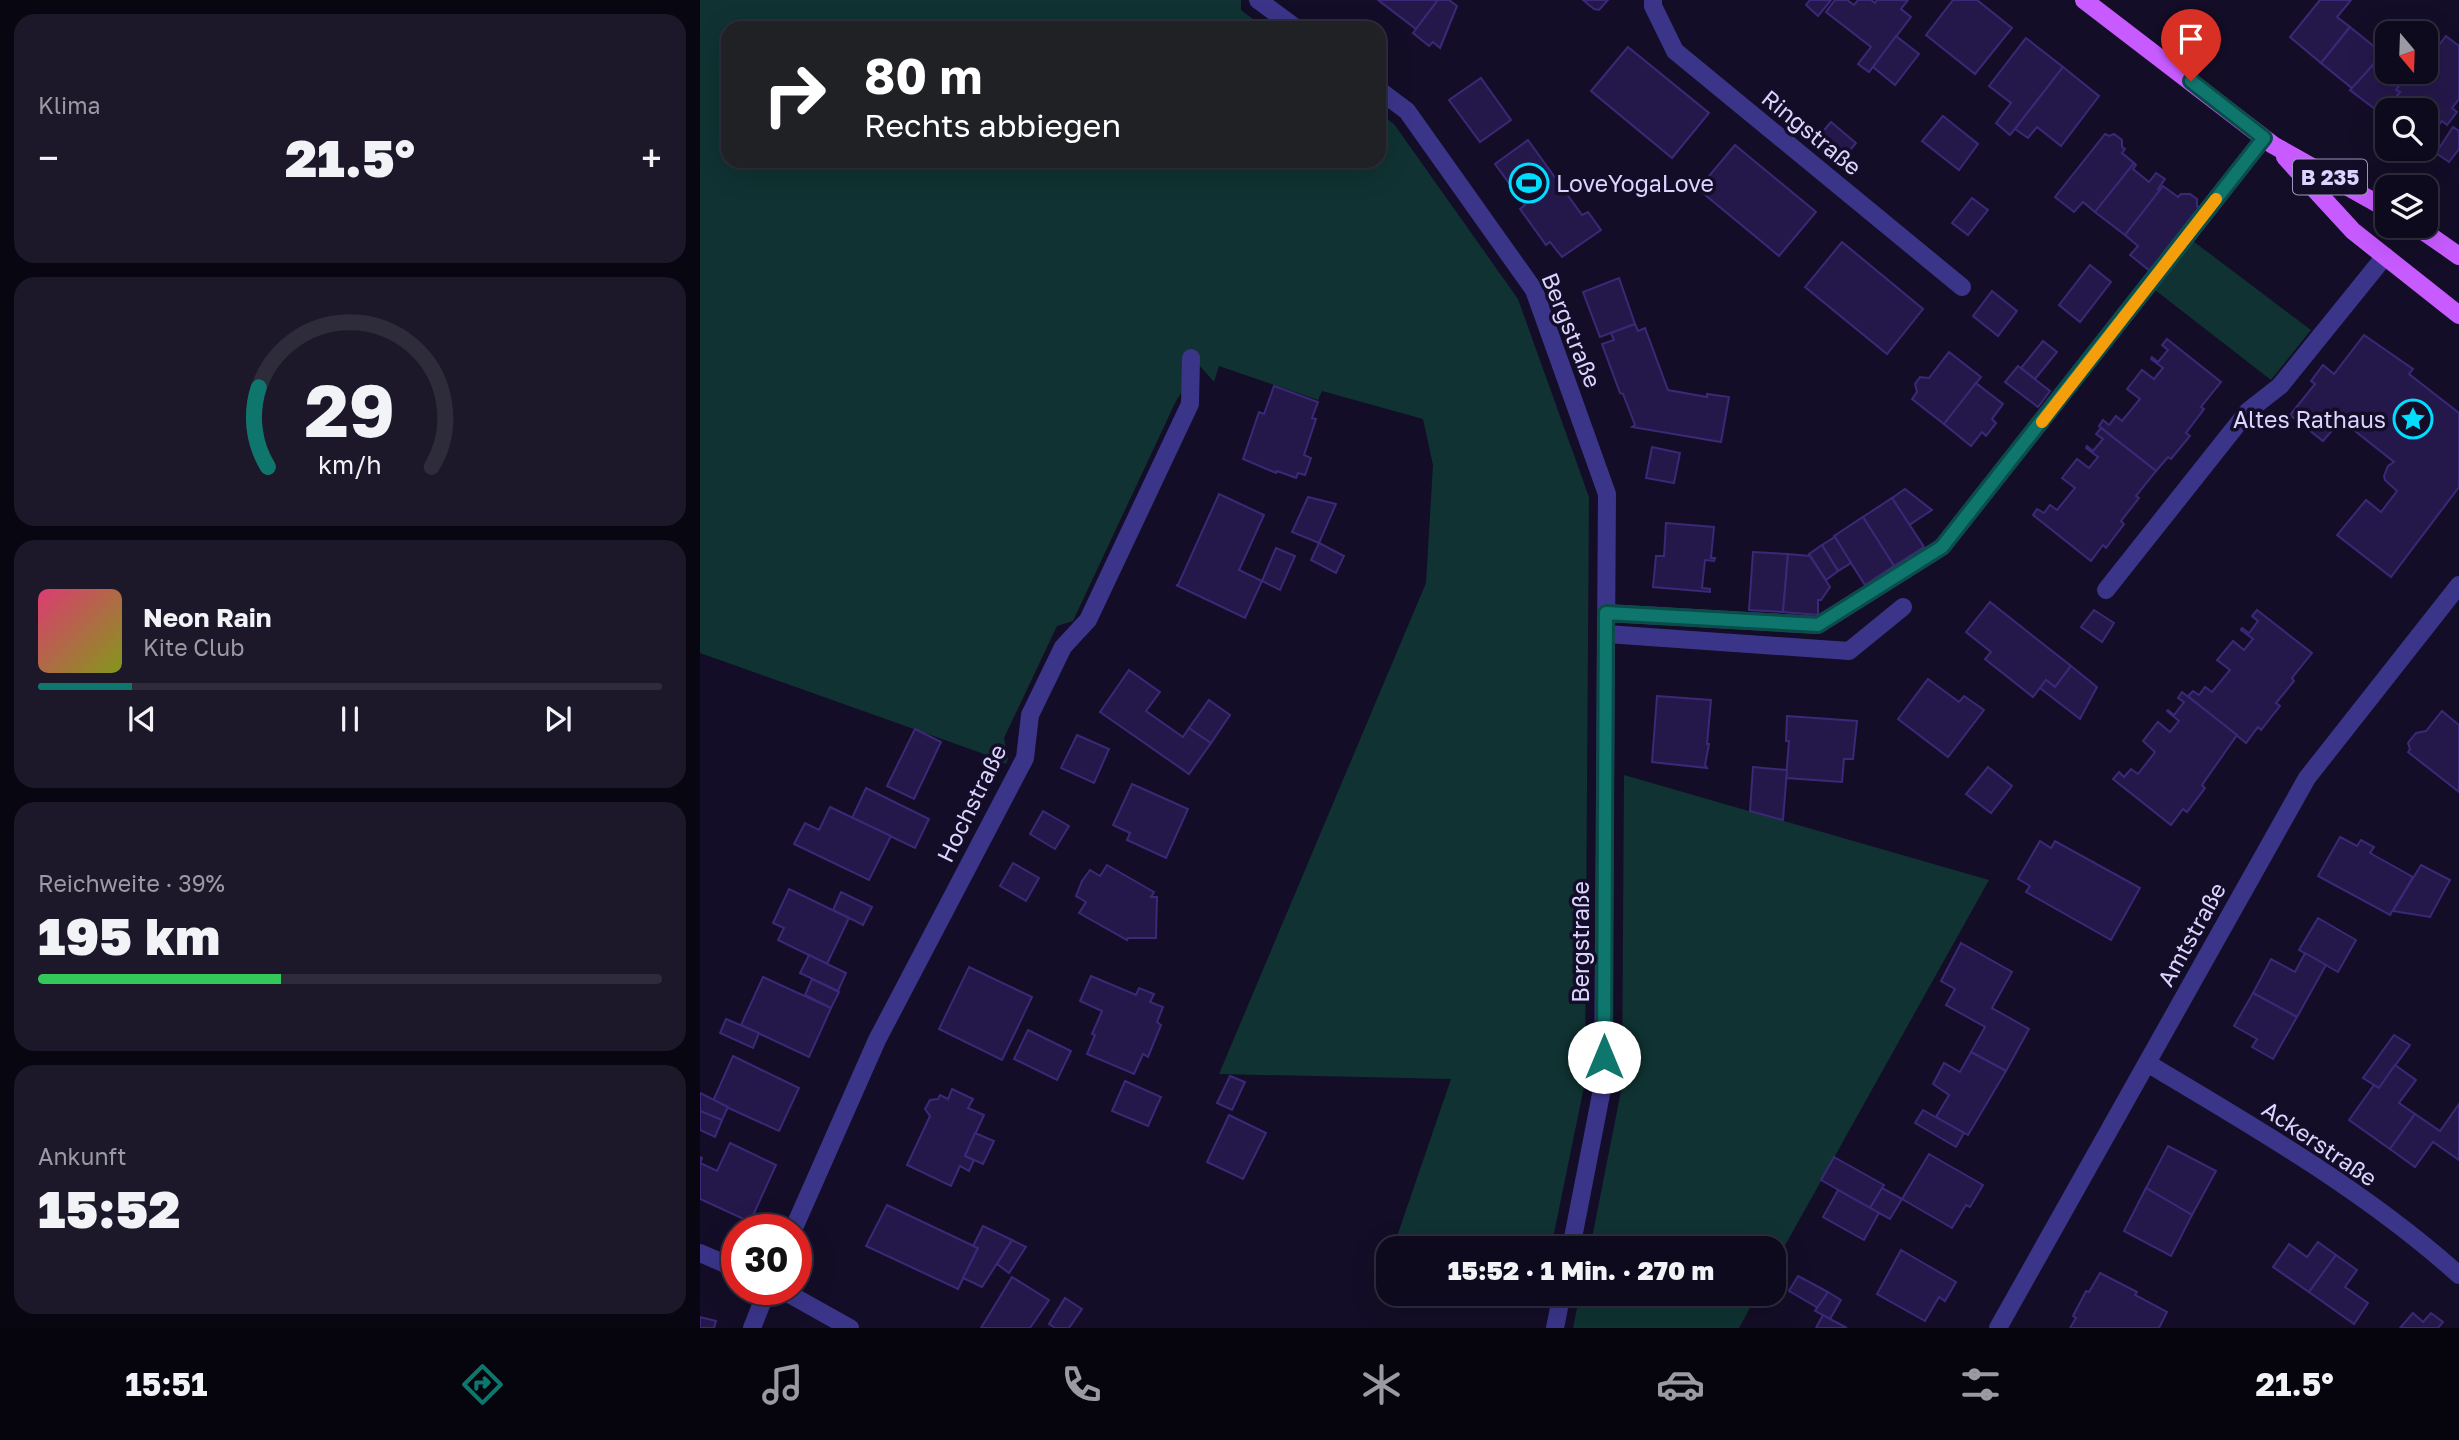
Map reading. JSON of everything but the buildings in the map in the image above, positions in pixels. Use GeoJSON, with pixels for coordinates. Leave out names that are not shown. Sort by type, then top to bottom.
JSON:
{"type":"FeatureCollection","features":[{"type":"Feature","properties":{"kind":"main road","name":"B 235"},"geometry":{"type":"LineString","coordinates":[[2084,0],[2268,141],[2375,202]]}},
{"type":"Feature","properties":{"kind":"main road","name":"B 235"},"geometry":{"type":"LineString","coordinates":[[2268,141],[2353,231],[2459,315]]}},
{"type":"Feature","properties":{"kind":"main road"},"geometry":{"type":"LineString","coordinates":[[2433,238],[2459,256]]}},
{"type":"Feature","properties":{"kind":"street"},"geometry":{"type":"LineString","coordinates":[[1258,0],[1286,21]]}},
{"type":"Feature","properties":{"kind":"street","name":"Ringstraße"},"geometry":{"type":"LineString","coordinates":[[1653,0],[1653,6],[1675,51],[1962,287]]}},
{"type":"Feature","properties":{"kind":"street","name":"Bergstraße"},"geometry":{"type":"LineString","coordinates":[[1386,95],[1407,111],[1534,290],[1607,494],[1603,1084],[1573,1236]]}},
{"type":"Feature","properties":{"kind":"street"},"geometry":{"type":"LineString","coordinates":[[1606,613],[1818,625],[1942,547],[2268,141]]}},
{"type":"Feature","properties":{"kind":"street"},"geometry":{"type":"LineString","coordinates":[[2106,590],[2248,411],[2280,386],[2385,256]]}},
{"type":"Feature","properties":{"kind":"street","name":"Hochstraße"},"geometry":{"type":"LineString","coordinates":[[800,1214],[877,1040],[1024,758],[1030,715],[1063,647],[1088,620],[1189,404],[1191,358]]}},
{"type":"Feature","properties":{"kind":"street","name":"Amtstraße"},"geometry":{"type":"LineString","coordinates":[[1998,1328],[2307,778],[2459,585]]}},
{"type":"Feature","properties":{"kind":"street"},"geometry":{"type":"LineString","coordinates":[[1607,634],[1849,651],[1903,607]]}},
{"type":"Feature","properties":{"kind":"street","name":"Ackerstraße"},"geometry":{"type":"LineString","coordinates":[[2147,1063],[2278,1142],[2425,1244],[2459,1275]]}},
{"type":"Feature","properties":{"kind":"street"},"geometry":{"type":"LineString","coordinates":[[700,1253],[721,1262]]}},
{"type":"Feature","properties":{"kind":"street"},"geometry":{"type":"LineString","coordinates":[[752,1328],[761,1305]]}},
{"type":"Feature","properties":{"kind":"street"},"geometry":{"type":"LineString","coordinates":[[809,1305],[850,1328]]}},
{"type":"Feature","properties":{"kind":"street"},"geometry":{"type":"LineString","coordinates":[[1555,1328],[1559,1306]]}},
{"type":"Feature","properties":{"kind":"green space"},"geometry":{"type":"Polygon","coordinates":[[[700,0],[1241,0],[1241,10],[1256,21],[721,21],[721,168],[1386,168],[1386,118],[1394,124],[1518,299],[1589,497],[1585,1082],[1553,1236],[1397,1236],[1451,1079],[1219,1074],[1426,583],[1433,465],[1423,419],[1322,391],[1318,400],[1219,366],[1214,382],[1199,365],[1176,401],[1073,621],[1057,626],[1004,738],[1008,759],[1006,764],[700,653],[700,0]]]}},
{"type":"Feature","properties":{"kind":"green space"},"geometry":{"type":"Polygon","coordinates":[[[2193,241],[2311,330],[2271,380],[2155,290],[2193,241]]]}},
{"type":"Feature","properties":{"kind":"green space"},"geometry":{"type":"Polygon","coordinates":[[[1624,775],[1989,880],[1786,1244],[1786,1236],[1592,1236],[1622,1086],[1624,775]]]}},
{"type":"Feature","properties":{"kind":"green space"},"geometry":{"type":"Polygon","coordinates":[[[1577,1306],[1751,1306],[1739,1328],[1573,1328],[1577,1306]]]}},
{"type":"Feature","properties":{"kind":"slow traffic"},"geometry":{"type":"LineString","coordinates":[[2042,422],[2216,199]]}},
{"type":"Feature","properties":{"kind":"place","name":"LoveYogaLove"},"geometry":{"type":"Point","coordinates":[1529,183]}},
{"type":"Feature","properties":{"kind":"place","name":"Altes Rathaus"},"geometry":{"type":"Point","coordinates":[2413,419]}},
{"type":"Feature","properties":{"kind":"route"},"geometry":{"type":"LineString","coordinates":[[1604,1057],[1606,613],[1818,625],[1942,547],[2264,138],[2191,81]]}}]}
